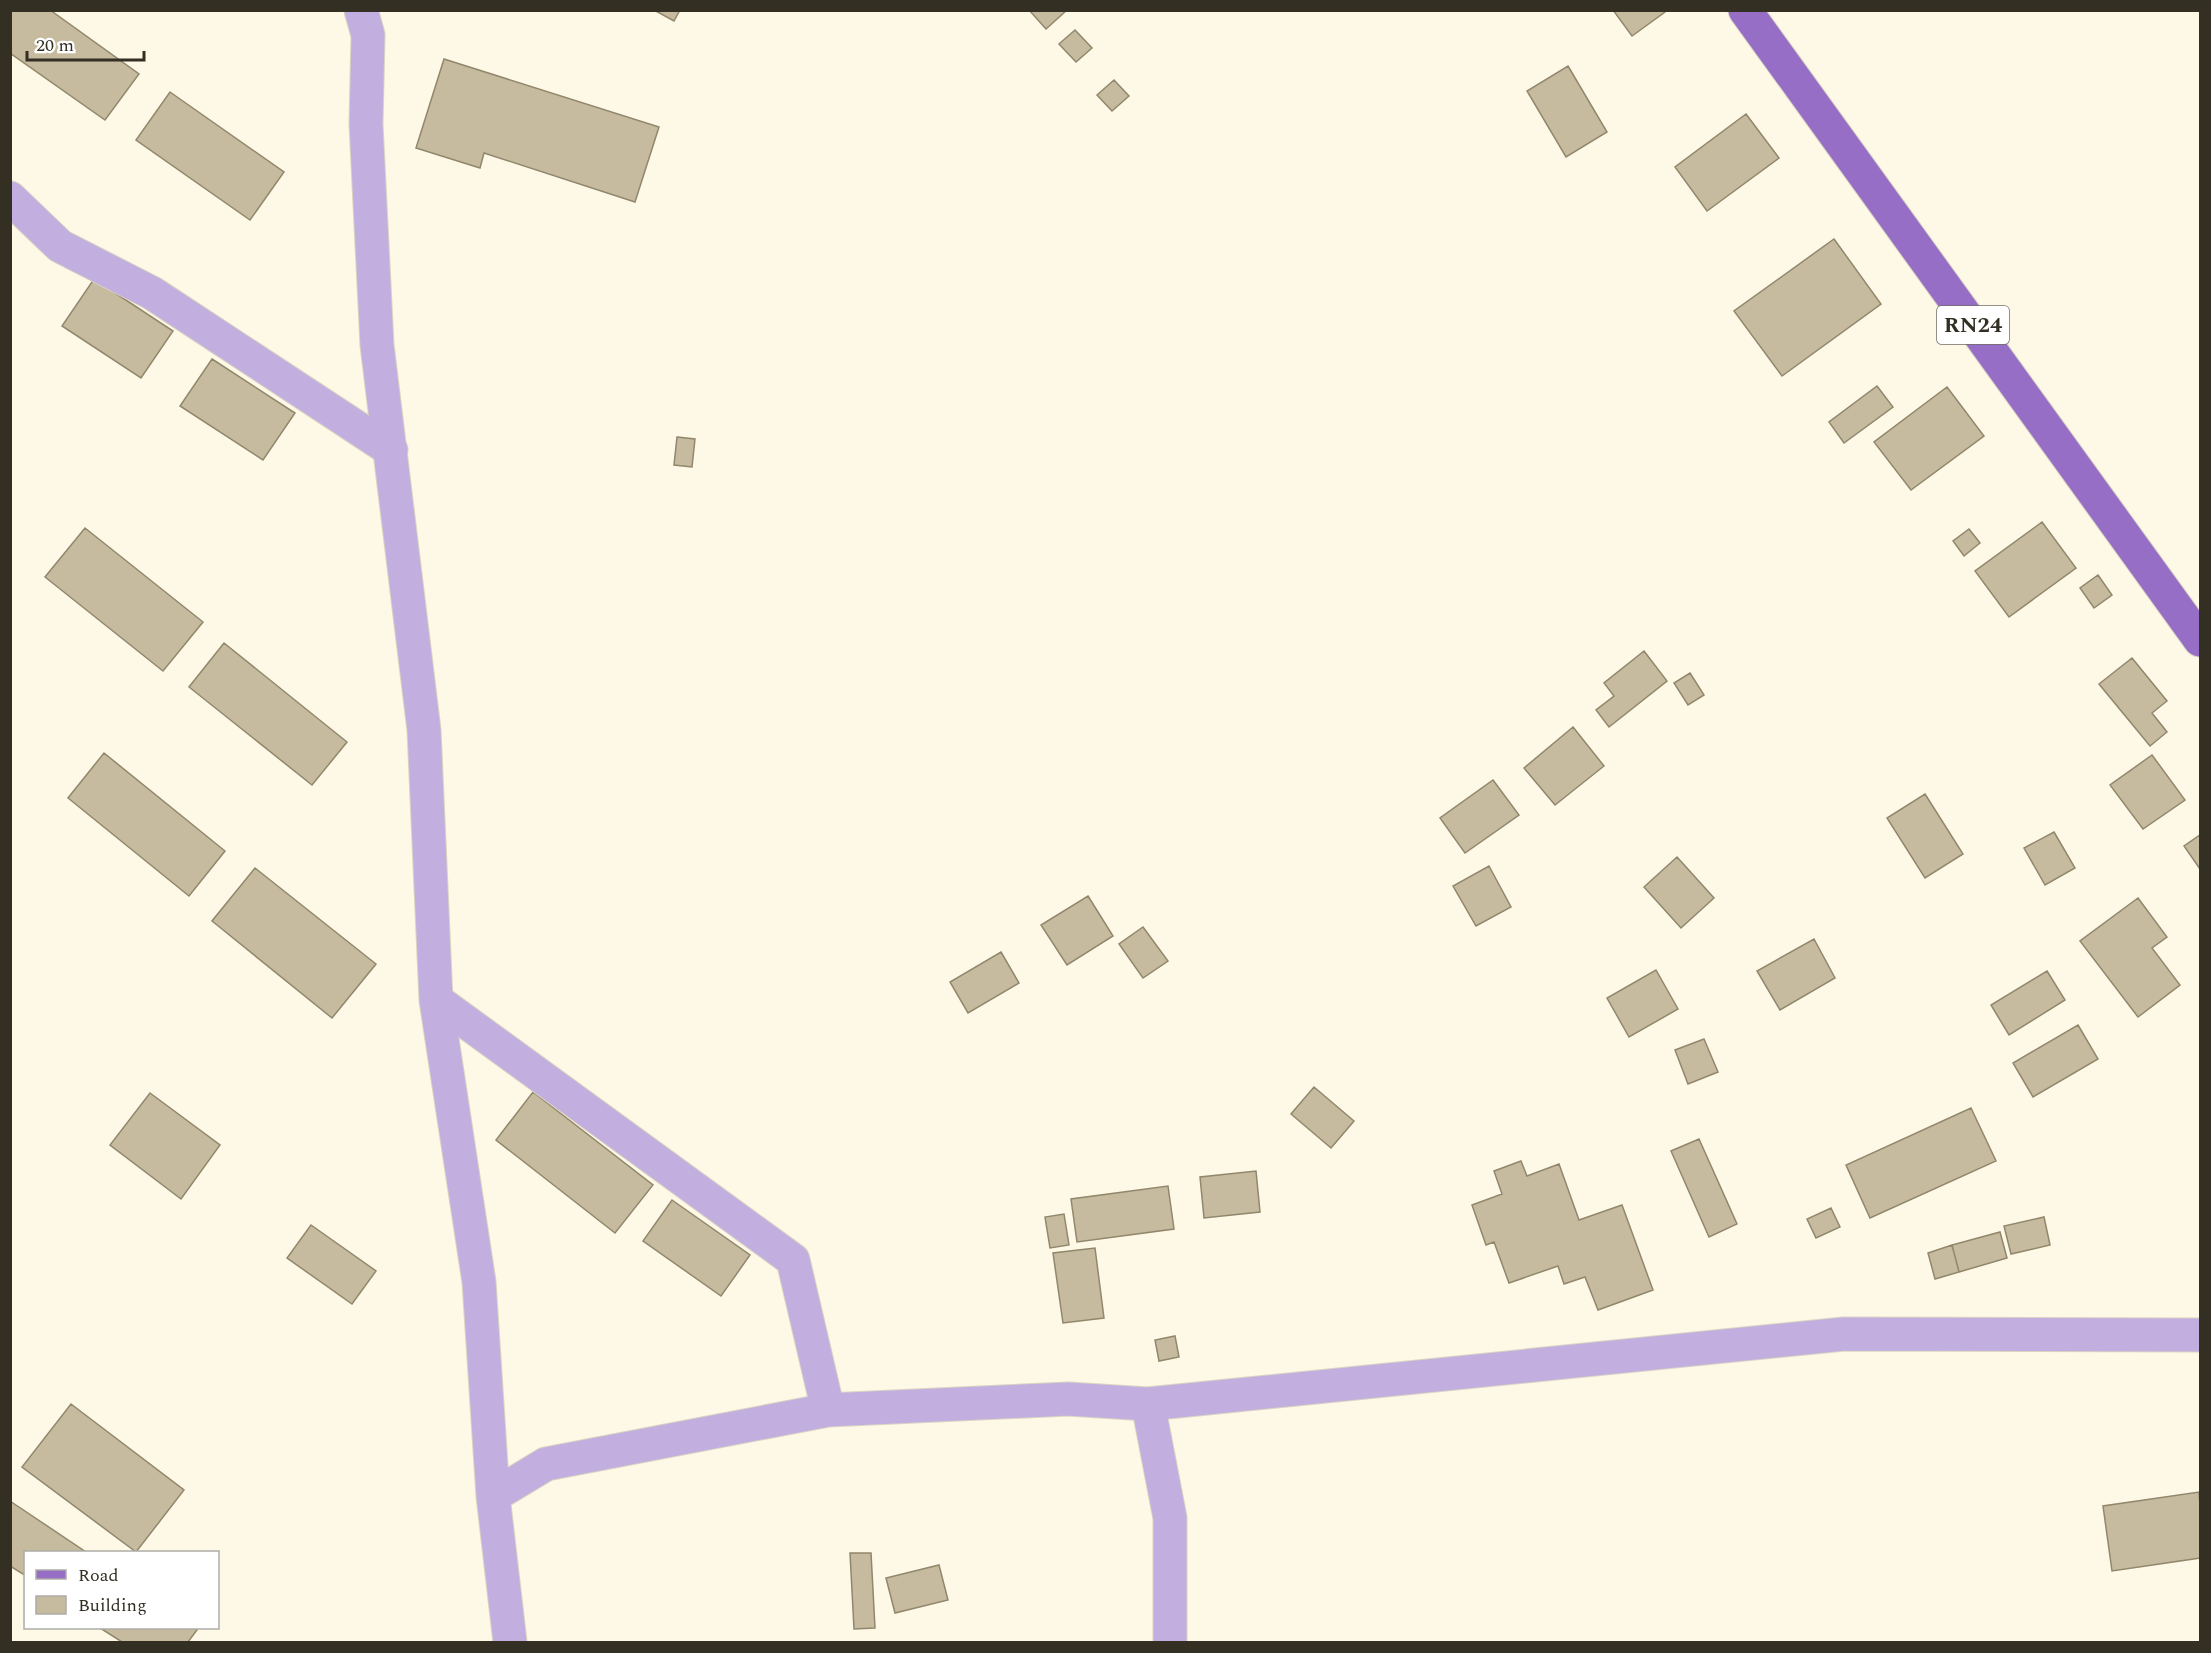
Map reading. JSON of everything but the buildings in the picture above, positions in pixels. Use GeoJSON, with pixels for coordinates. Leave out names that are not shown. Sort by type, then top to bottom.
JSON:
{"type":"FeatureCollection","features":[{"type":"Feature","properties":{"kind":"main road","name":"RN24"},"geometry":{"type":"LineString","coordinates":[[1745,10],[2200,640]]}},
{"type":"Feature","properties":{"kind":"street"},"geometry":{"type":"LineString","coordinates":[[361,10],[368,34],[366,124],[378,345],[424,730],[436,1000],[479,1282],[493,1496],[510,1642]]}},
{"type":"Feature","properties":{"kind":"street"},"geometry":{"type":"LineString","coordinates":[[10,198],[60,246],[152,293],[391,450]]}},
{"type":"Feature","properties":{"kind":"street"},"geometry":{"type":"LineString","coordinates":[[436,1000],[793,1260],[828,1410]]}},
{"type":"Feature","properties":{"kind":"street"},"geometry":{"type":"LineString","coordinates":[[493,1496],[546,1464],[828,1410],[1068,1399],[1148,1404],[1844,1334],[2200,1335]]}},
{"type":"Feature","properties":{"kind":"street"},"geometry":{"type":"LineString","coordinates":[[1148,1404],[1170,1518],[1170,1642]]}}]}
